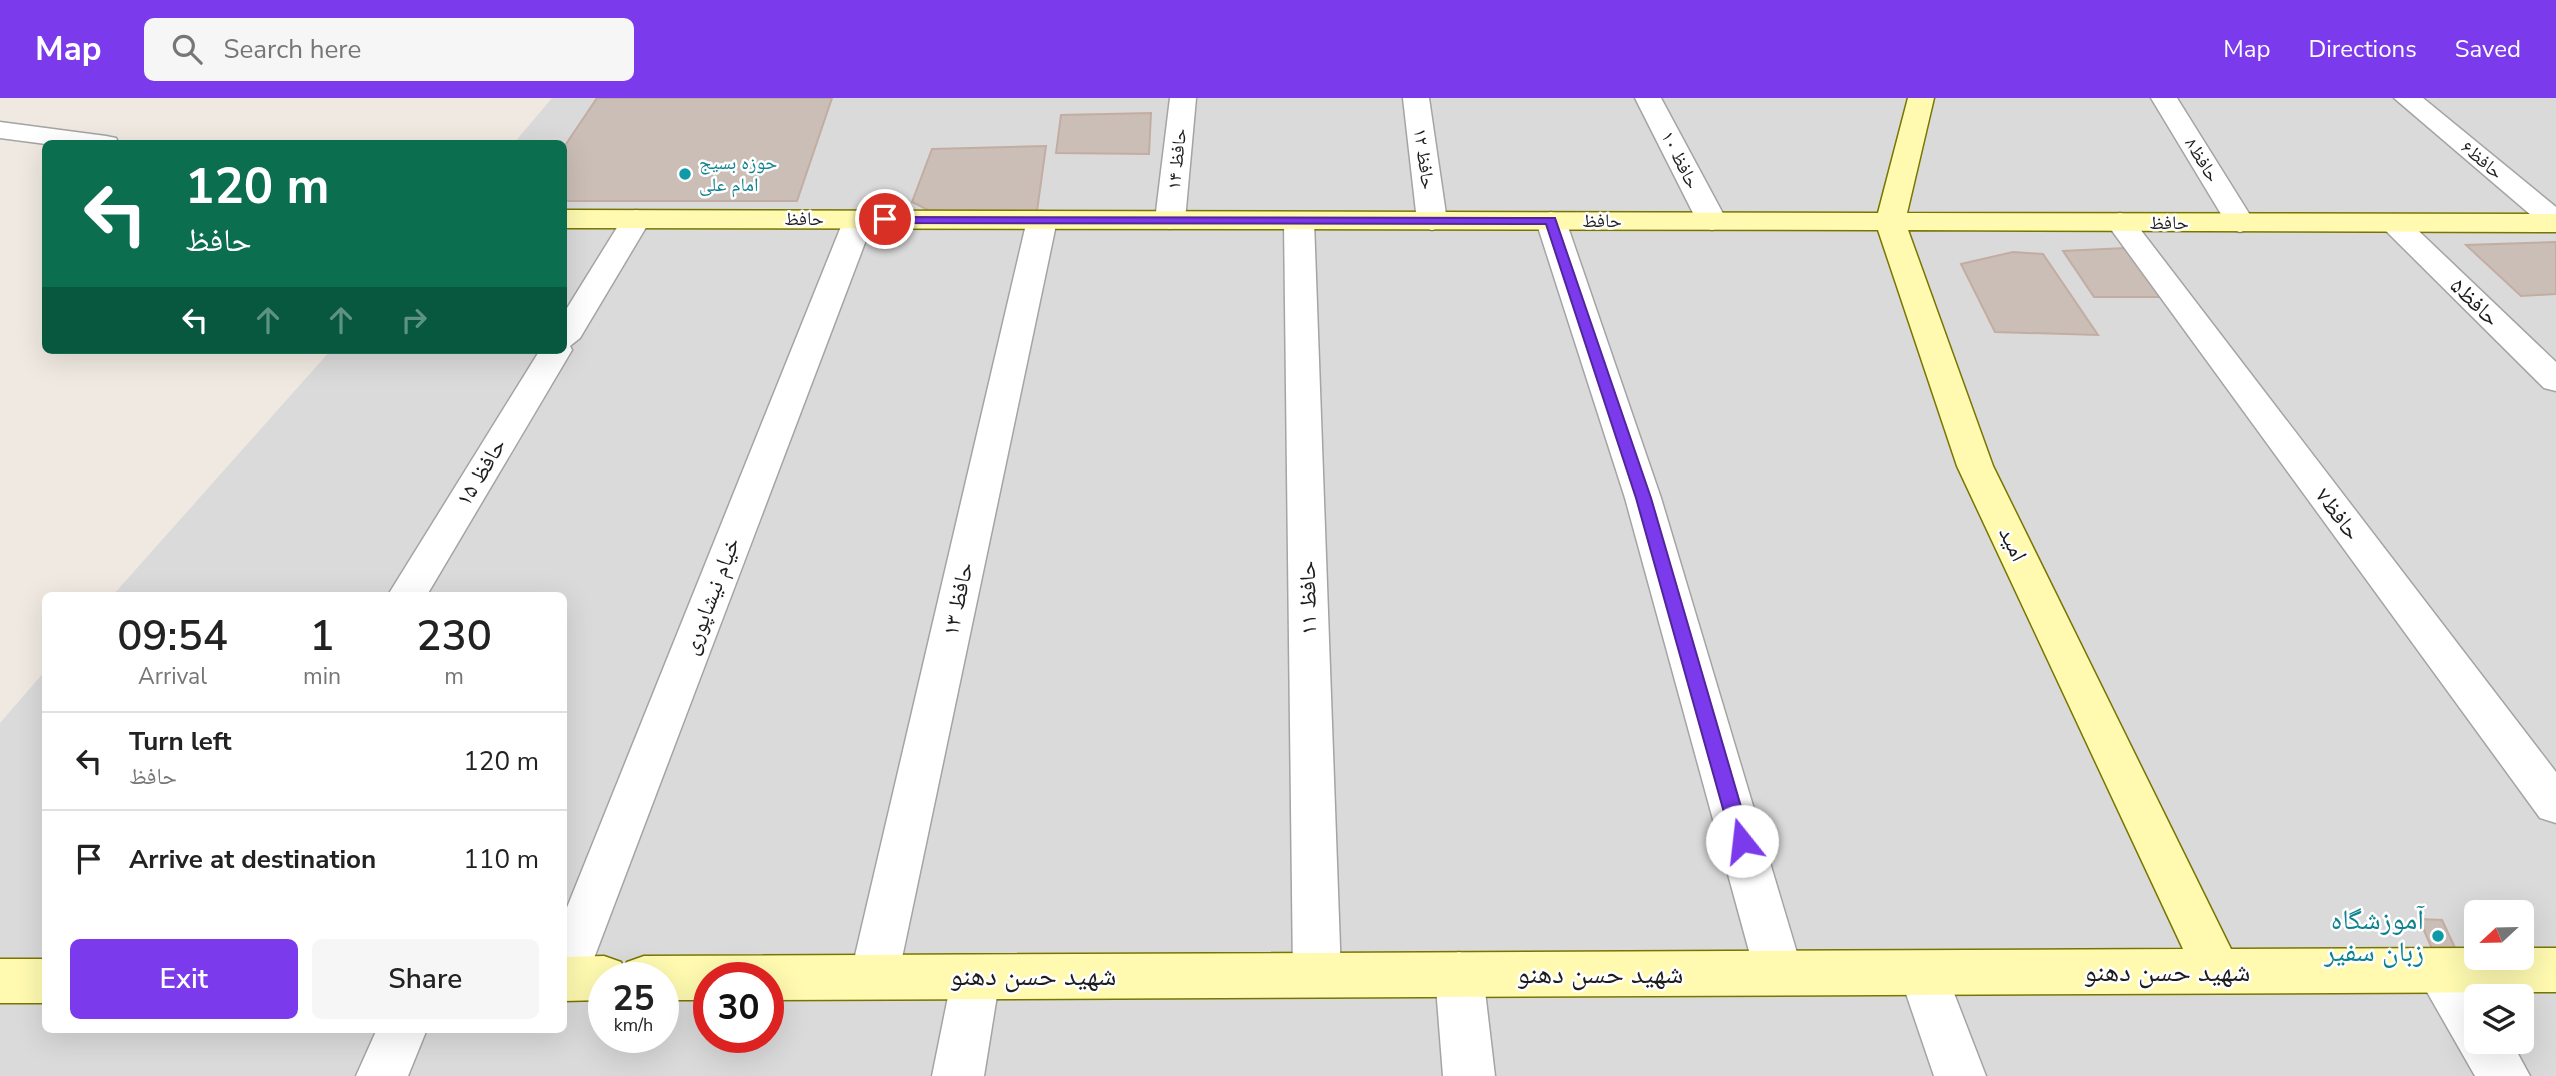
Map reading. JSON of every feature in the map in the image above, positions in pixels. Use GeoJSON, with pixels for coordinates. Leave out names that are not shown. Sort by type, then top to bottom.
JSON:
{"type":"FeatureCollection","features":[{"type":"Feature","properties":{"kind":"street","name":"حافظ ۱۴"},"geometry":{"type":"LineString","coordinates":[[1170,220],[1183,98]]}},
{"type":"Feature","properties":{"kind":"street","name":"حافظ ۱۲"},"geometry":{"type":"LineString","coordinates":[[1416,98],[1432,221]]}},
{"type":"Feature","properties":{"kind":"street","name":"حافظ ۱۰"},"geometry":{"type":"LineString","coordinates":[[1648,98],[1712,222]]}},
{"type":"Feature","properties":{"kind":"street"},"geometry":{"type":"LineString","coordinates":[[1890,222],[1921,98]]}},
{"type":"Feature","properties":{"kind":"street","name":"حافظ۸"},"geometry":{"type":"LineString","coordinates":[[2164,98],[2240,223]]}},
{"type":"Feature","properties":{"kind":"street","name":"حافظ۶"},"geometry":{"type":"LineString","coordinates":[[2407,98],[2556,223]]}},
{"type":"Feature","properties":{"kind":"street"},"geometry":{"type":"LineString","coordinates":[[0,130],[76,140]]}},
{"type":"Feature","properties":{"kind":"street","name":"حافظ"},"geometry":{"type":"LineString","coordinates":[[567,219],[2556,223]]}},
{"type":"Feature","properties":{"kind":"street"},"geometry":{"type":"LineString","coordinates":[[567,333],[636,219]]}},
{"type":"Feature","properties":{"kind":"street","name":"خیام نیشاپوری"},"geometry":{"type":"LineString","coordinates":[[567,968],[859,219]]}},
{"type":"Feature","properties":{"kind":"street","name":"حافظ ۱۳"},"geometry":{"type":"LineString","coordinates":[[874,977],[1042,220]]}},
{"type":"Feature","properties":{"kind":"street","name":"حافظ ۱۱"},"geometry":{"type":"LineString","coordinates":[[1299,220],[1317,975]]}},
{"type":"Feature","properties":{"kind":"street"},"geometry":{"type":"LineString","coordinates":[[1551,221],[1643,498],[1779,973]]}},
{"type":"Feature","properties":{"kind":"street","name":"امید"},"geometry":{"type":"LineString","coordinates":[[1890,222],[1975,466],[2217,971]]}},
{"type":"Feature","properties":{"kind":"street","name":"حافظ۷"},"geometry":{"type":"LineString","coordinates":[[2120,222],[2556,805]]}},
{"type":"Feature","properties":{"kind":"street","name":"حافظ۵"},"geometry":{"type":"LineString","coordinates":[[2394,223],[2556,381]]}},
{"type":"Feature","properties":{"kind":"street","name":"حافظ ۱۵"},"geometry":{"type":"LineString","coordinates":[[409,592],[554,354]]}},
{"type":"Feature","properties":{"kind":"street","name":"شهید حسن دهنو"},"geometry":{"type":"LineString","coordinates":[[679,978],[2556,970]]}},
{"type":"Feature","properties":{"kind":"street"},"geometry":{"type":"LineString","coordinates":[[2439,971],[2464,1012]]}},
{"type":"Feature","properties":{"kind":"street"},"geometry":{"type":"LineString","coordinates":[[1923,972],[1960,1076]]}},
{"type":"Feature","properties":{"kind":"street"},"geometry":{"type":"LineString","coordinates":[[1459,974],[1469,1076]]}},
{"type":"Feature","properties":{"kind":"street"},"geometry":{"type":"LineString","coordinates":[[567,976],[588,977]]}},
{"type":"Feature","properties":{"kind":"street"},"geometry":{"type":"LineString","coordinates":[[958,1076],[976,976]]}},
{"type":"Feature","properties":{"kind":"street"},"geometry":{"type":"LineString","coordinates":[[0,981],[42,981]]}},
{"type":"Feature","properties":{"kind":"street"},"geometry":{"type":"LineString","coordinates":[[382,1076],[400,1033]]}},
{"type":"Feature","properties":{"kind":"street"},"geometry":{"type":"LineString","coordinates":[[2490,1054],[2504,1076]]}},
{"type":"Feature","properties":{"kind":"shaded area"},"geometry":{"type":"Polygon","coordinates":[[[552,98],[2556,98],[2556,1076],[0,1076],[0,723],[42,674],[42,1033],[567,1033],[567,592],[116,592],[327,354],[567,354],[567,140],[517,140],[552,98]]]}},
{"type":"Feature","properties":{"kind":"building","name":"حوزه بسیج امام علی"},"geometry":{"type":"Polygon","coordinates":[[[597,98],[832,98],[797,201],[567,201],[567,143],[597,98]]]}},
{"type":"Feature","properties":{"kind":"building"},"geometry":{"type":"Polygon","coordinates":[[[1151,113],[1149,154],[1056,153],[1061,115],[1151,113]]]}},
{"type":"Feature","properties":{"kind":"building"},"geometry":{"type":"Polygon","coordinates":[[[1046,146],[1037,211],[938,215],[912,202],[932,149],[1046,146]]]}},
{"type":"Feature","properties":{"kind":"building"},"geometry":{"type":"Polygon","coordinates":[[[2556,242],[2556,294],[2521,296],[2466,245],[2556,242]]]}},
{"type":"Feature","properties":{"kind":"building"},"geometry":{"type":"Polygon","coordinates":[[[2126,248],[2163,297],[2094,297],[2063,251],[2126,248]]]}},
{"type":"Feature","properties":{"kind":"building"},"geometry":{"type":"Polygon","coordinates":[[[2013,252],[2043,254],[2098,335],[1995,332],[1961,264],[2013,252]]]}},
{"type":"Feature","properties":{"kind":"building","name":"آموزشگاه زبان سفیر"},"geometry":{"type":"Polygon","coordinates":[[[2419,919],[2442,920],[2457,952],[2433,951],[2419,919]]]}},
{"type":"Feature","properties":{"kind":"place","name":"حوزه بسیج امام علی"},"geometry":{"type":"Point","coordinates":[685,174]}},
{"type":"Feature","properties":{"kind":"place","name":"آموزشگاه زبان سفیر"},"geometry":{"type":"Point","coordinates":[2438,936]}},
{"type":"Feature","properties":{"kind":"route"},"geometry":{"type":"LineString","coordinates":[[885,219],[1551,221],[1643,498],[1742,841]]}}]}
